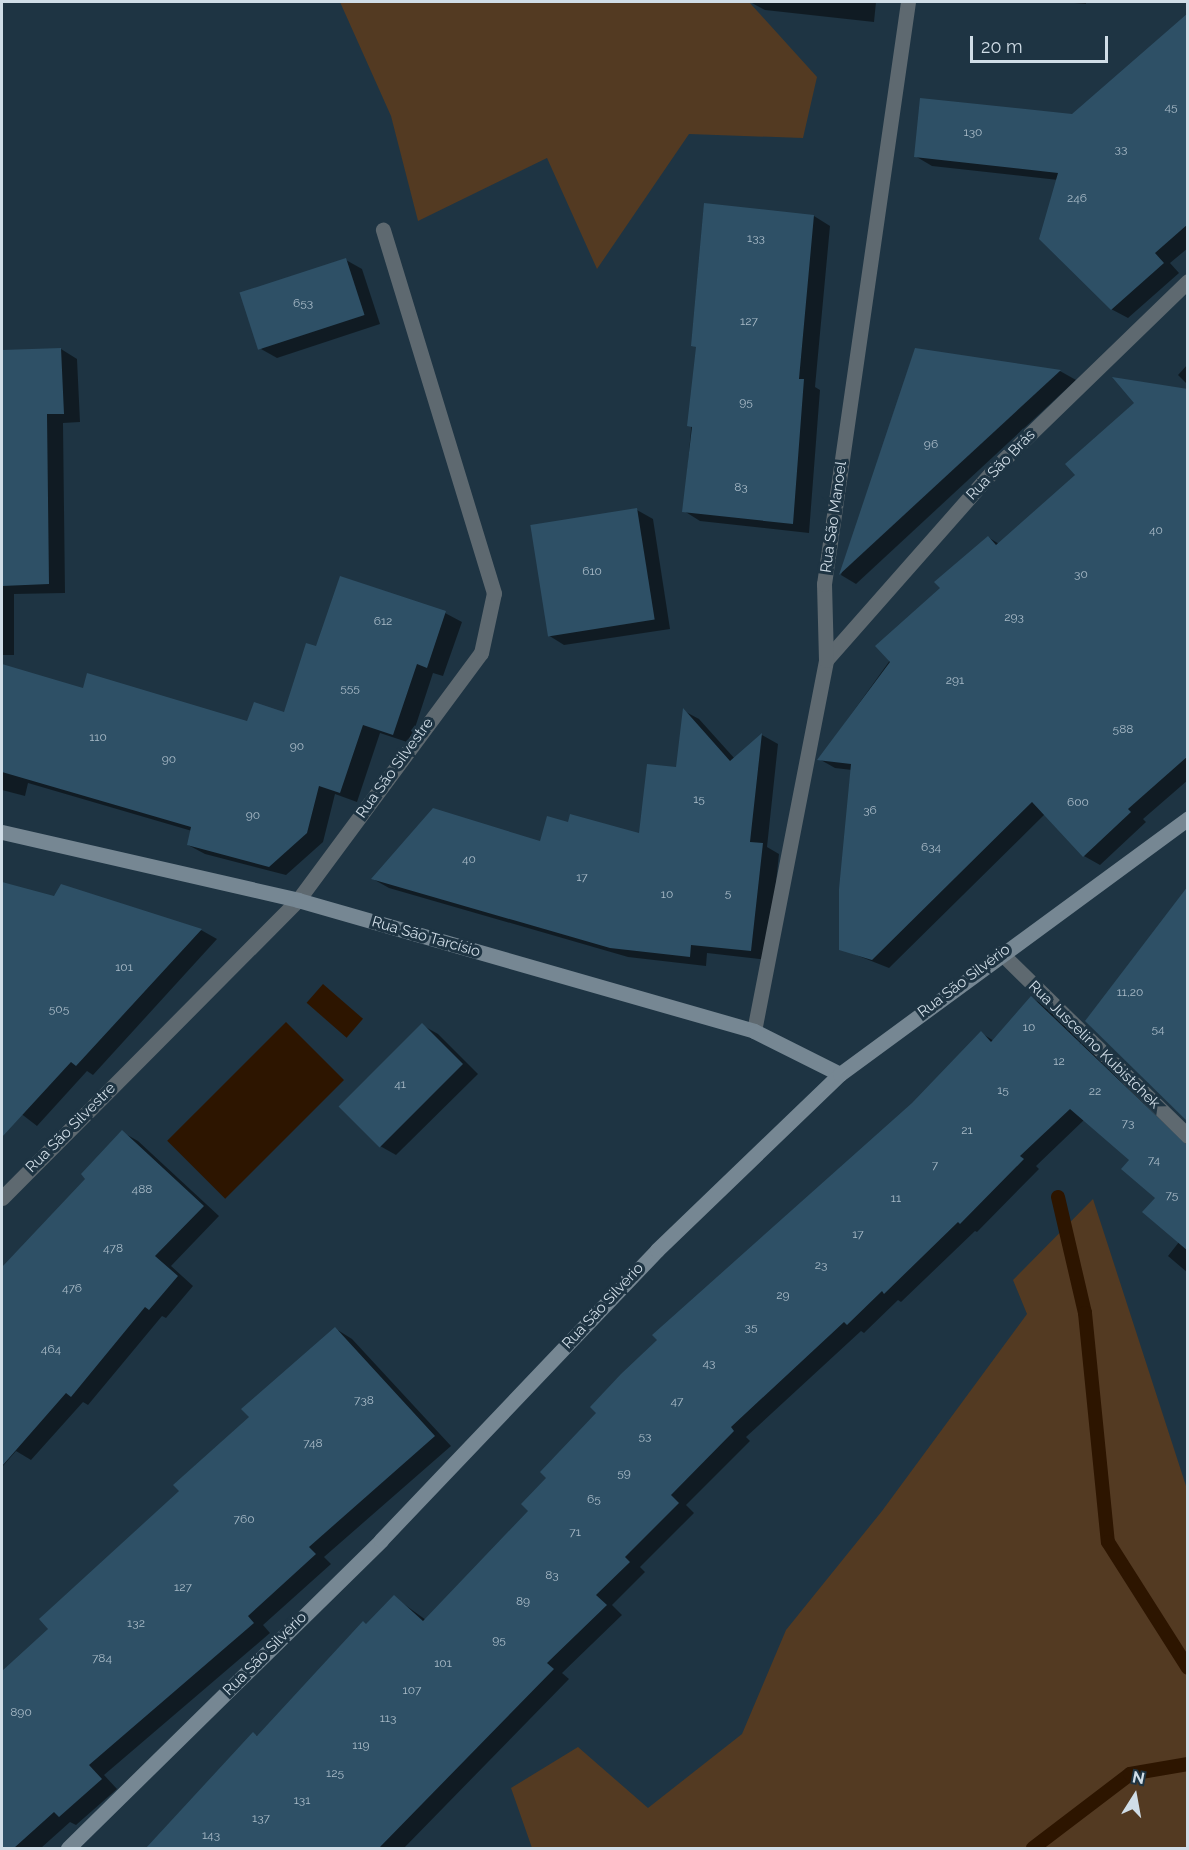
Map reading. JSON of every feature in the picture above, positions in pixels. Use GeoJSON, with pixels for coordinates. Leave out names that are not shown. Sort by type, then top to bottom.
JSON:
{"type":"FeatureCollection","features":[{"type":"Feature","properties":{"kind":"street","name":"Rua São Manoel"},"geometry":{"type":"LineString","coordinates":[[754,1030],[826,660],[824,584],[908,2]]}},
{"type":"Feature","properties":{"kind":"street","name":"Rua São Silvestre"},"geometry":{"type":"LineString","coordinates":[[2,1198],[298,900],[481,653],[494,593],[383,230]]}},
{"type":"Feature","properties":{"kind":"street","name":"Rua São Brás"},"geometry":{"type":"LineString","coordinates":[[826,660],[998,465],[1188,281]]}},
{"type":"Feature","properties":{"kind":"street","name":"Rua São Silvério"},"geometry":{"type":"LineString","coordinates":[[68,1848],[381,1540],[657,1250],[840,1074],[1001,953],[1188,818]]}},
{"type":"Feature","properties":{"kind":"street","name":"Rua São Tarcísio"},"geometry":{"type":"LineString","coordinates":[[2,832],[298,900],[754,1030],[840,1074]]}},
{"type":"Feature","properties":{"kind":"street","name":"Rua Juscelino Kubistchek"},"geometry":{"type":"LineString","coordinates":[[1001,953],[1188,1136]]}},
{"type":"Feature","properties":{"kind":"shaded area"},"geometry":{"type":"Polygon","coordinates":[[[340,2],[749,2],[817,77],[803,138],[689,134],[597,269],[547,158],[418,221],[391,116],[340,2]]]}},
{"type":"Feature","properties":{"kind":"shaded area"},"geometry":{"type":"Polygon","coordinates":[[[323,984],[363,1019],[347,1038],[307,1003],[323,984]]]}},
{"type":"Feature","properties":{"kind":"shaded area"},"geometry":{"type":"Polygon","coordinates":[[[286,1022],[344,1080],[225,1199],[167,1141],[286,1022]]]}},
{"type":"Feature","properties":{"kind":"shaded area"},"geometry":{"type":"Polygon","coordinates":[[[1093,1199],[1187,1489],[1187,1848],[532,1848],[511,1788],[578,1747],[648,1808],[742,1734],[786,1630],[882,1511],[1027,1314],[1013,1280],[1093,1199]]]}},
{"type":"Feature","properties":{"kind":"building"},"geometry":{"type":"Polygon","coordinates":[[[1188,13],[1188,224],[1155,253],[1164,263],[1111,310],[1039,239],[1058,173],[914,157],[920,98],[1072,114],[1188,13]]]}},
{"type":"Feature","properties":{"kind":"building"},"geometry":{"type":"Polygon","coordinates":[[[704,203],[814,215],[799,379],[804,379],[793,524],[682,512],[692,427],[687,426],[696,347],[691,346],[704,203]]]}},
{"type":"Feature","properties":{"kind":"building"},"geometry":{"type":"Polygon","coordinates":[[[346,258],[365,315],[258,350],[239,293],[346,258]]]}},
{"type":"Feature","properties":{"kind":"building"},"geometry":{"type":"Polygon","coordinates":[[[61,348],[64,414],[47,414],[49,584],[2,586],[2,350],[61,348]]]}},
{"type":"Feature","properties":{"kind":"building"},"geometry":{"type":"Polygon","coordinates":[[[915,348],[1061,370],[839,575],[915,348]]]}},
{"type":"Feature","properties":{"kind":"building"},"geometry":{"type":"Polygon","coordinates":[[[1112,377],[1188,389],[1188,756],[1128,809],[1131,812],[1083,857],[1032,802],[872,960],[839,950],[839,889],[851,764],[817,760],[890,662],[875,646],[940,588],[934,582],[988,536],[996,545],[1075,475],[1065,464],[1134,403],[1112,377]]]}},
{"type":"Feature","properties":{"kind":"building"},"geometry":{"type":"Polygon","coordinates":[[[637,508],[655,620],[548,637],[530,525],[637,508]]]}},
{"type":"Feature","properties":{"kind":"building"},"geometry":{"type":"Polygon","coordinates":[[[340,576],[446,611],[427,668],[417,664],[393,735],[363,725],[340,793],[319,786],[307,833],[269,867],[187,845],[191,827],[2,772],[2,664],[83,688],[87,673],[247,721],[254,702],[284,712],[306,643],[316,646],[340,576]]]}},
{"type":"Feature","properties":{"kind":"building"},"geometry":{"type":"Polygon","coordinates":[[[683,708],[730,761],[762,733],[750,842],[763,843],[751,951],[691,945],[690,957],[610,948],[371,879],[433,808],[540,841],[547,816],[568,822],[570,814],[639,833],[647,764],[676,767],[683,708]]]}},
{"type":"Feature","properties":{"kind":"building"},"geometry":{"type":"Polygon","coordinates":[[[2,882],[54,896],[61,884],[202,929],[76,1066],[71,1062],[2,1137],[2,882]]]}},
{"type":"Feature","properties":{"kind":"building"},"geometry":{"type":"Polygon","coordinates":[[[1188,886],[1188,1122],[1085,1021],[1188,886]]]}},
{"type":"Feature","properties":{"kind":"building"},"geometry":{"type":"Polygon","coordinates":[[[1031,996],[1188,1146],[1188,1251],[1142,1212],[1155,1198],[1121,1169],[1129,1160],[1070,1109],[1020,1156],[1024,1159],[960,1224],[958,1222],[884,1294],[882,1291],[847,1325],[844,1322],[731,1427],[734,1431],[671,1495],[679,1503],[625,1557],[630,1562],[596,1595],[607,1605],[547,1663],[554,1669],[379,1848],[146,1848],[253,1732],[257,1736],[363,1621],[366,1624],[394,1595],[423,1621],[528,1511],[521,1504],[546,1478],[540,1472],[596,1413],[590,1407],[657,1340],[652,1335],[912,1103],[981,1031],[991,1042],[1031,996]]]}},
{"type":"Feature","properties":{"kind":"building"},"geometry":{"type":"Polygon","coordinates":[[[422,1023],[463,1064],[380,1147],[339,1106],[422,1023]]]}},
{"type":"Feature","properties":{"kind":"building"},"geometry":{"type":"Polygon","coordinates":[[[122,1130],[204,1206],[155,1256],[178,1276],[149,1310],[145,1307],[71,1397],[66,1393],[2,1466],[2,1267],[85,1179],[81,1174],[122,1130]]]}},
{"type":"Feature","properties":{"kind":"building"},"geometry":{"type":"Polygon","coordinates":[[[335,1327],[435,1436],[309,1547],[316,1554],[248,1616],[254,1623],[89,1765],[102,1779],[59,1817],[54,1812],[14,1848],[2,1848],[2,1671],[48,1629],[39,1619],[179,1491],[173,1485],[249,1417],[241,1409],[335,1327]]]}},
{"type":"Feature","properties":{"kind":"waterway"},"geometry":{"type":"LineString","coordinates":[[1058,1197],[1085,1313],[1108,1542],[1188,1668]]}},
{"type":"Feature","properties":{"kind":"waterway"},"geometry":{"type":"LineString","coordinates":[[1033,1848],[1130,1774],[1188,1764]]}}]}
